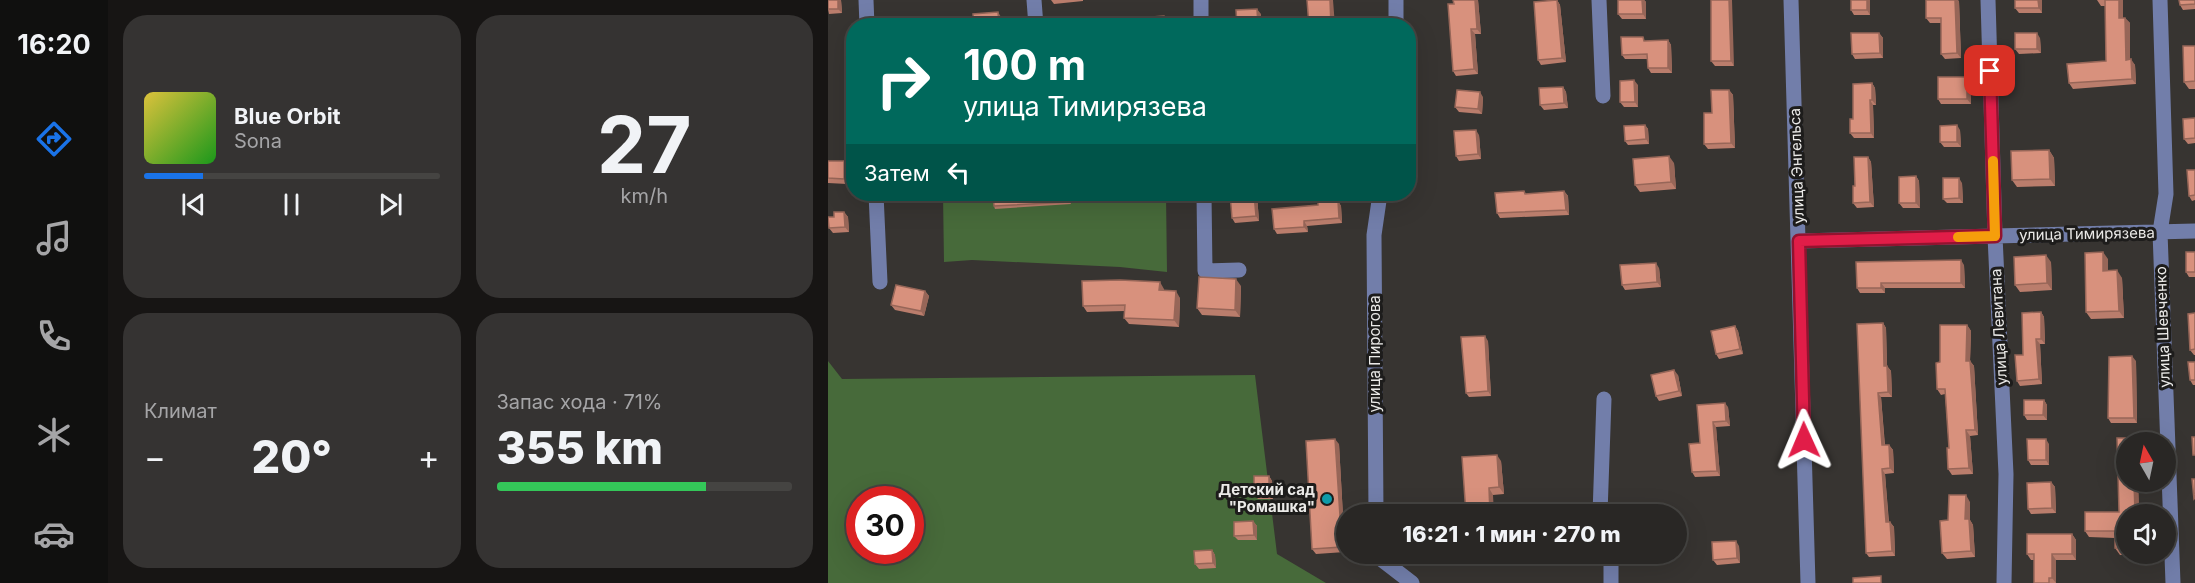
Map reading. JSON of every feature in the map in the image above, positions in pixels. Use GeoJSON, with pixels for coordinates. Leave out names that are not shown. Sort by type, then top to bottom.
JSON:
{"type":"FeatureCollection","features":[{"type":"Feature","properties":{"kind":"street"},"geometry":{"type":"LineString","coordinates":[[866,0],[867,18]]}},
{"type":"Feature","properties":{"kind":"street"},"geometry":{"type":"LineString","coordinates":[[1034,0],[1035,18]]}},
{"type":"Feature","properties":{"kind":"street"},"geometry":{"type":"LineString","coordinates":[[1201,0],[1202,18]]}},
{"type":"Feature","properties":{"kind":"street"},"geometry":{"type":"LineString","coordinates":[[1396,0],[1396,18]]}},
{"type":"Feature","properties":{"kind":"street"},"geometry":{"type":"LineString","coordinates":[[1599,0],[1603,96]]}},
{"type":"Feature","properties":{"kind":"street","name":"улица Энгельса"},"geometry":{"type":"LineString","coordinates":[[1791,0],[1808,583]]}},
{"type":"Feature","properties":{"kind":"street","name":"улица Левитана"},"geometry":{"type":"LineString","coordinates":[[1988,0],[1995,236],[2006,474],[2004,583]]}},
{"type":"Feature","properties":{"kind":"street","name":"улица Шевченко"},"geometry":{"type":"LineString","coordinates":[[2160,0],[2166,194],[2160,232],[2173,583]]}},
{"type":"Feature","properties":{"kind":"street"},"geometry":{"type":"LineString","coordinates":[[876,201],[880,282]]}},
{"type":"Feature","properties":{"kind":"street"},"geometry":{"type":"LineString","coordinates":[[1204,201],[1205,271],[1239,270]]}},
{"type":"Feature","properties":{"kind":"street","name":"улица Пирогова"},"geometry":{"type":"LineString","coordinates":[[1376,504],[1374,235],[1379,201]]}},
{"type":"Feature","properties":{"kind":"street","name":"улица Тимирязева"},"geometry":{"type":"LineString","coordinates":[[1799,241],[2195,231]]}},
{"type":"Feature","properties":{"kind":"street"},"geometry":{"type":"LineString","coordinates":[[1600,504],[1604,399]]}},
{"type":"Feature","properties":{"kind":"street"},"geometry":{"type":"LineString","coordinates":[[1389,564],[1412,583]]}},
{"type":"Feature","properties":{"kind":"street"},"geometry":{"type":"LineString","coordinates":[[1611,564],[1611,583]]}},
{"type":"Feature","properties":{"kind":"green space"},"geometry":{"type":"Polygon","coordinates":[[[943,201],[1166,201],[1167,272],[1120,267],[972,260],[944,262],[943,201]]]}},
{"type":"Feature","properties":{"kind":"green space"},"geometry":{"type":"Polygon","coordinates":[[[828,361],[842,379],[1255,375],[1277,554],[1326,583],[828,583],[828,361]]]}},
{"type":"Feature","properties":{"kind":"building"},"geometry":{"type":"Polygon","coordinates":[[[828,0],[838,0],[838,9],[828,9],[828,0]]]}},
{"type":"Feature","properties":{"kind":"building"},"geometry":{"type":"Polygon","coordinates":[[[1307,0],[1330,0],[1331,18],[1308,18],[1307,0]]]}},
{"type":"Feature","properties":{"kind":"building"},"geometry":{"type":"Polygon","coordinates":[[[1453,0],[1475,0],[1477,29],[1471,29],[1474,69],[1453,71],[1448,4],[1454,4],[1453,0]]]}},
{"type":"Feature","properties":{"kind":"building"},"geometry":{"type":"Polygon","coordinates":[[[1557,0],[1562,58],[1538,60],[1534,2],[1557,0]]]}},
{"type":"Feature","properties":{"kind":"building"},"geometry":{"type":"Polygon","coordinates":[[[1618,0],[1642,0],[1643,14],[1618,14],[1618,0]]]}},
{"type":"Feature","properties":{"kind":"building"},"geometry":{"type":"Polygon","coordinates":[[[1711,0],[1729,0],[1731,61],[1711,61],[1711,0]]]}},
{"type":"Feature","properties":{"kind":"building"},"geometry":{"type":"Polygon","coordinates":[[[1851,0],[1867,0],[1867,10],[1851,10],[1851,0]]]}},
{"type":"Feature","properties":{"kind":"building"},"geometry":{"type":"Polygon","coordinates":[[[1926,0],[1955,0],[1957,53],[1941,54],[1941,18],[1926,18],[1926,0]]]}},
{"type":"Feature","properties":{"kind":"building"},"geometry":{"type":"Polygon","coordinates":[[[2015,0],[2038,0],[2039,8],[2015,8],[2015,0]]]}},
{"type":"Feature","properties":{"kind":"building"},"geometry":{"type":"Polygon","coordinates":[[[2105,0],[2119,0],[2119,18],[2125,18],[2126,60],[2131,59],[2132,79],[2069,83],[2067,64],[2106,61],[2105,0]]]}},
{"type":"Feature","properties":{"kind":"building"},"geometry":{"type":"Polygon","coordinates":[[[2179,0],[2195,0],[2195,4],[2180,5],[2179,0]]]}},
{"type":"Feature","properties":{"kind":"building"},"geometry":{"type":"Polygon","coordinates":[[[1257,9],[1258,18],[1236,18],[1236,10],[1257,9]]]}},
{"type":"Feature","properties":{"kind":"building"},"geometry":{"type":"Polygon","coordinates":[[[998,12],[998,18],[973,18],[973,14],[998,12]]]}},
{"type":"Feature","properties":{"kind":"building"},"geometry":{"type":"Polygon","coordinates":[[[1164,16],[1164,18],[1139,18],[1164,16]]]}},
{"type":"Feature","properties":{"kind":"building"},"geometry":{"type":"Polygon","coordinates":[[[1851,33],[1879,33],[1880,53],[1852,54],[1851,33]]]}},
{"type":"Feature","properties":{"kind":"building"},"geometry":{"type":"Polygon","coordinates":[[[2015,33],[2037,33],[2037,49],[2015,49],[2015,33]]]}},
{"type":"Feature","properties":{"kind":"building"},"geometry":{"type":"Polygon","coordinates":[[[1621,37],[1643,37],[1644,41],[1668,40],[1668,68],[1648,68],[1647,54],[1622,55],[1621,37]]]}},
{"type":"Feature","properties":{"kind":"building"},"geometry":{"type":"Polygon","coordinates":[[[2183,46],[2195,46],[2195,81],[2184,82],[2183,46]]]}},
{"type":"Feature","properties":{"kind":"building"},"geometry":{"type":"Polygon","coordinates":[[[1938,77],[1967,77],[1967,99],[1938,99],[1938,77]]]}},
{"type":"Feature","properties":{"kind":"building"},"geometry":{"type":"Polygon","coordinates":[[[1634,80],[1635,102],[1620,102],[1620,81],[1634,80]]]}},
{"type":"Feature","properties":{"kind":"building"},"geometry":{"type":"Polygon","coordinates":[[[1872,83],[1871,133],[1850,133],[1850,119],[1853,119],[1853,84],[1872,83]]]}},
{"type":"Feature","properties":{"kind":"building"},"geometry":{"type":"Polygon","coordinates":[[[1563,87],[1564,103],[1540,105],[1539,88],[1563,87]]]}},
{"type":"Feature","properties":{"kind":"building"},"geometry":{"type":"Polygon","coordinates":[[[1457,90],[1480,92],[1478,109],[1455,107],[1457,90]]]}},
{"type":"Feature","properties":{"kind":"building"},"geometry":{"type":"Polygon","coordinates":[[[1711,90],[1729,90],[1731,143],[1704,144],[1704,113],[1712,113],[1711,90]]]}},
{"type":"Feature","properties":{"kind":"building"},"geometry":{"type":"Polygon","coordinates":[[[2195,118],[2195,138],[2184,139],[2183,119],[2195,118]]]}},
{"type":"Feature","properties":{"kind":"building"},"geometry":{"type":"Polygon","coordinates":[[[1645,125],[1646,139],[1625,141],[1624,126],[1645,125]]]}},
{"type":"Feature","properties":{"kind":"building"},"geometry":{"type":"Polygon","coordinates":[[[1957,125],[1957,142],[1940,142],[1940,126],[1957,125]]]}},
{"type":"Feature","properties":{"kind":"building"},"geometry":{"type":"Polygon","coordinates":[[[1476,130],[1478,154],[1456,156],[1454,131],[1476,130]]]}},
{"type":"Feature","properties":{"kind":"building"},"geometry":{"type":"Polygon","coordinates":[[[2049,150],[2050,179],[2012,180],[2011,151],[2049,150]]]}},
{"type":"Feature","properties":{"kind":"building"},"geometry":{"type":"Polygon","coordinates":[[[1669,156],[1671,182],[1635,185],[1633,159],[1669,156]]]}},
{"type":"Feature","properties":{"kind":"building"},"geometry":{"type":"Polygon","coordinates":[[[1854,157],[1868,157],[1870,202],[1853,203],[1854,157]]]}},
{"type":"Feature","properties":{"kind":"building"},"geometry":{"type":"Polygon","coordinates":[[[828,161],[844,161],[844,179],[828,178],[828,161]]]}},
{"type":"Feature","properties":{"kind":"building"},"geometry":{"type":"Polygon","coordinates":[[[2187,170],[2195,170],[2195,195],[2189,196],[2187,170]]]}},
{"type":"Feature","properties":{"kind":"building"},"geometry":{"type":"Polygon","coordinates":[[[1916,176],[1916,203],[1899,203],[1899,177],[1916,176]]]}},
{"type":"Feature","properties":{"kind":"building"},"geometry":{"type":"Polygon","coordinates":[[[1943,178],[1959,178],[1959,198],[1943,199],[1943,178]]]}},
{"type":"Feature","properties":{"kind":"building"},"geometry":{"type":"Polygon","coordinates":[[[1524,191],[1525,194],[1564,191],[1566,210],[1497,213],[1495,193],[1524,191]]]}},
{"type":"Feature","properties":{"kind":"building"},"geometry":{"type":"Polygon","coordinates":[[[994,201],[1069,202],[994,206],[994,201]]]}},
{"type":"Feature","properties":{"kind":"building"},"geometry":{"type":"Polygon","coordinates":[[[1231,201],[1255,201],[1256,216],[1232,218],[1231,201]]]}},
{"type":"Feature","properties":{"kind":"building"},"geometry":{"type":"Polygon","coordinates":[[[1338,201],[1339,218],[1304,221],[1304,227],[1274,229],[1272,209],[1338,201]]]}},
{"type":"Feature","properties":{"kind":"building"},"geometry":{"type":"Polygon","coordinates":[[[834,212],[844,212],[845,227],[829,228],[828,217],[834,217],[834,212]]]}},
{"type":"Feature","properties":{"kind":"building"},"geometry":{"type":"Polygon","coordinates":[[[2103,252],[2103,271],[2117,270],[2119,311],[2086,312],[2085,253],[2103,252]]]}},
{"type":"Feature","properties":{"kind":"building"},"geometry":{"type":"Polygon","coordinates":[[[2186,252],[2195,252],[2195,272],[2186,272],[2186,252]]]}},
{"type":"Feature","properties":{"kind":"building"},"geometry":{"type":"Polygon","coordinates":[[[2046,255],[2047,283],[2015,285],[2014,257],[2046,255]]]}},
{"type":"Feature","properties":{"kind":"building"},"geometry":{"type":"Polygon","coordinates":[[[1961,260],[1961,283],[1881,283],[1881,288],[1857,288],[1856,262],[1961,260]]]}},
{"type":"Feature","properties":{"kind":"building"},"geometry":{"type":"Polygon","coordinates":[[[1656,263],[1657,282],[1622,285],[1620,265],[1656,263]]]}},
{"type":"Feature","properties":{"kind":"building"},"geometry":{"type":"Polygon","coordinates":[[[1199,277],[1236,279],[1235,310],[1197,308],[1199,277]]]}},
{"type":"Feature","properties":{"kind":"building"},"geometry":{"type":"Polygon","coordinates":[[[1082,281],[1160,282],[1159,290],[1176,291],[1174,320],[1124,318],[1125,305],[1083,306],[1082,281]]]}},
{"type":"Feature","properties":{"kind":"building"},"geometry":{"type":"Polygon","coordinates":[[[896,285],[925,291],[921,311],[891,305],[896,285]]]}},
{"type":"Feature","properties":{"kind":"building"},"geometry":{"type":"Polygon","coordinates":[[[2041,312],[2041,339],[2036,339],[2039,379],[2017,381],[2015,355],[2023,355],[2022,313],[2041,312]]]}},
{"type":"Feature","properties":{"kind":"building"},"geometry":{"type":"Polygon","coordinates":[[[2195,313],[2195,349],[2190,350],[2188,314],[2195,313]]]}},
{"type":"Feature","properties":{"kind":"building"},"geometry":{"type":"Polygon","coordinates":[[[1883,323],[1884,366],[1887,366],[1888,392],[1878,393],[1882,445],[1889,445],[1890,468],[1882,469],[1886,522],[1890,522],[1892,551],[1866,553],[1857,324],[1883,323]]]}},
{"type":"Feature","properties":{"kind":"building"},"geometry":{"type":"Polygon","coordinates":[[[1940,325],[1967,325],[1966,361],[1970,361],[1975,430],[1966,430],[1969,468],[1948,469],[1945,389],[1937,389],[1936,363],[1940,362],[1940,325]]]}},
{"type":"Feature","properties":{"kind":"building"},"geometry":{"type":"Polygon","coordinates":[[[1735,326],[1740,349],[1716,354],[1711,331],[1735,326]]]}},
{"type":"Feature","properties":{"kind":"building"},"geometry":{"type":"Polygon","coordinates":[[[1485,336],[1488,391],[1466,393],[1461,337],[1485,336]]]}},
{"type":"Feature","properties":{"kind":"building"},"geometry":{"type":"Polygon","coordinates":[[[2132,356],[2134,418],[2108,418],[2109,357],[2132,356]]]}},
{"type":"Feature","properties":{"kind":"building"},"geometry":{"type":"Polygon","coordinates":[[[2188,362],[2195,362],[2195,380],[2190,380],[2188,362]]]}},
{"type":"Feature","properties":{"kind":"building"},"geometry":{"type":"Polygon","coordinates":[[[1674,370],[1679,391],[1656,396],[1651,375],[1674,370]]]}},
{"type":"Feature","properties":{"kind":"building"},"geometry":{"type":"Polygon","coordinates":[[[2024,400],[2044,400],[2043,415],[2024,415],[2024,400]]]}},
{"type":"Feature","properties":{"kind":"building"},"geometry":{"type":"Polygon","coordinates":[[[1725,403],[1726,421],[1713,422],[1717,471],[1692,472],[1689,444],[1700,443],[1697,405],[1725,403]]]}},
{"type":"Feature","properties":{"kind":"building"},"geometry":{"type":"Polygon","coordinates":[[[2192,437],[2195,437],[2195,455],[2193,455],[2192,437]]]}},
{"type":"Feature","properties":{"kind":"building","name":"Детский сад \"Ромашка\""},"geometry":{"type":"Polygon","coordinates":[[[1335,439],[1339,504],[1336,504],[1336,547],[1312,549],[1306,441],[1335,439]]]}},
{"type":"Feature","properties":{"kind":"building"},"geometry":{"type":"Polygon","coordinates":[[[2027,439],[2046,439],[2046,460],[2028,460],[2027,439]]]}},
{"type":"Feature","properties":{"kind":"building"},"geometry":{"type":"Polygon","coordinates":[[[1497,455],[1499,487],[1489,488],[1490,504],[1465,504],[1462,457],[1497,455]]]}},
{"type":"Feature","properties":{"kind":"building"},"geometry":{"type":"Polygon","coordinates":[[[1254,476],[1269,476],[1269,494],[1254,494],[1254,476]]]}},
{"type":"Feature","properties":{"kind":"building"},"geometry":{"type":"Polygon","coordinates":[[[2192,479],[2195,479],[2194,499],[2192,479]]]}},
{"type":"Feature","properties":{"kind":"building"},"geometry":{"type":"Polygon","coordinates":[[[2051,482],[2052,508],[2028,509],[2027,483],[2051,482]]]}},
{"type":"Feature","properties":{"kind":"building"},"geometry":{"type":"Polygon","coordinates":[[[2118,492],[2134,492],[2135,504],[2119,504],[2118,492]]]}},
{"type":"Feature","properties":{"kind":"building"},"geometry":{"type":"Polygon","coordinates":[[[1949,495],[1966,495],[1965,519],[1969,519],[1971,551],[1942,553],[1940,521],[1948,520],[1949,495]]]}},
{"type":"Feature","properties":{"kind":"building"},"geometry":{"type":"Polygon","coordinates":[[[2085,512],[2116,512],[2116,548],[2115,531],[2085,531],[2085,512]]]}},
{"type":"Feature","properties":{"kind":"building"},"geometry":{"type":"Polygon","coordinates":[[[1253,521],[1254,535],[1234,536],[1234,522],[1253,521]]]}},
{"type":"Feature","properties":{"kind":"building"},"geometry":{"type":"Polygon","coordinates":[[[2027,534],[2072,534],[2072,554],[2052,554],[2052,578],[2049,578],[2049,583],[2034,583],[2034,554],[2027,554],[2027,534]]]}},
{"type":"Feature","properties":{"kind":"building"},"geometry":{"type":"Polygon","coordinates":[[[1736,541],[1737,558],[1713,560],[1712,542],[1736,541]]]}},
{"type":"Feature","properties":{"kind":"building"},"geometry":{"type":"Polygon","coordinates":[[[1212,550],[1213,563],[1195,564],[1194,551],[1212,550]]]}},
{"type":"Feature","properties":{"kind":"building"},"geometry":{"type":"Polygon","coordinates":[[[1881,576],[1881,583],[1853,583],[1853,578],[1881,576]]]}},
{"type":"Feature","properties":{"kind":"slow traffic"},"geometry":{"type":"LineString","coordinates":[[1958,237],[1995,236],[1993,161]]}},
{"type":"Feature","properties":{"kind":"place","name":"Детский сад \"Ромашка\""},"geometry":{"type":"Point","coordinates":[1327,499]}},
{"type":"Feature","properties":{"kind":"route"},"geometry":{"type":"LineString","coordinates":[[1804,440],[1799,241],[1995,236],[1990,71]]}}]}
